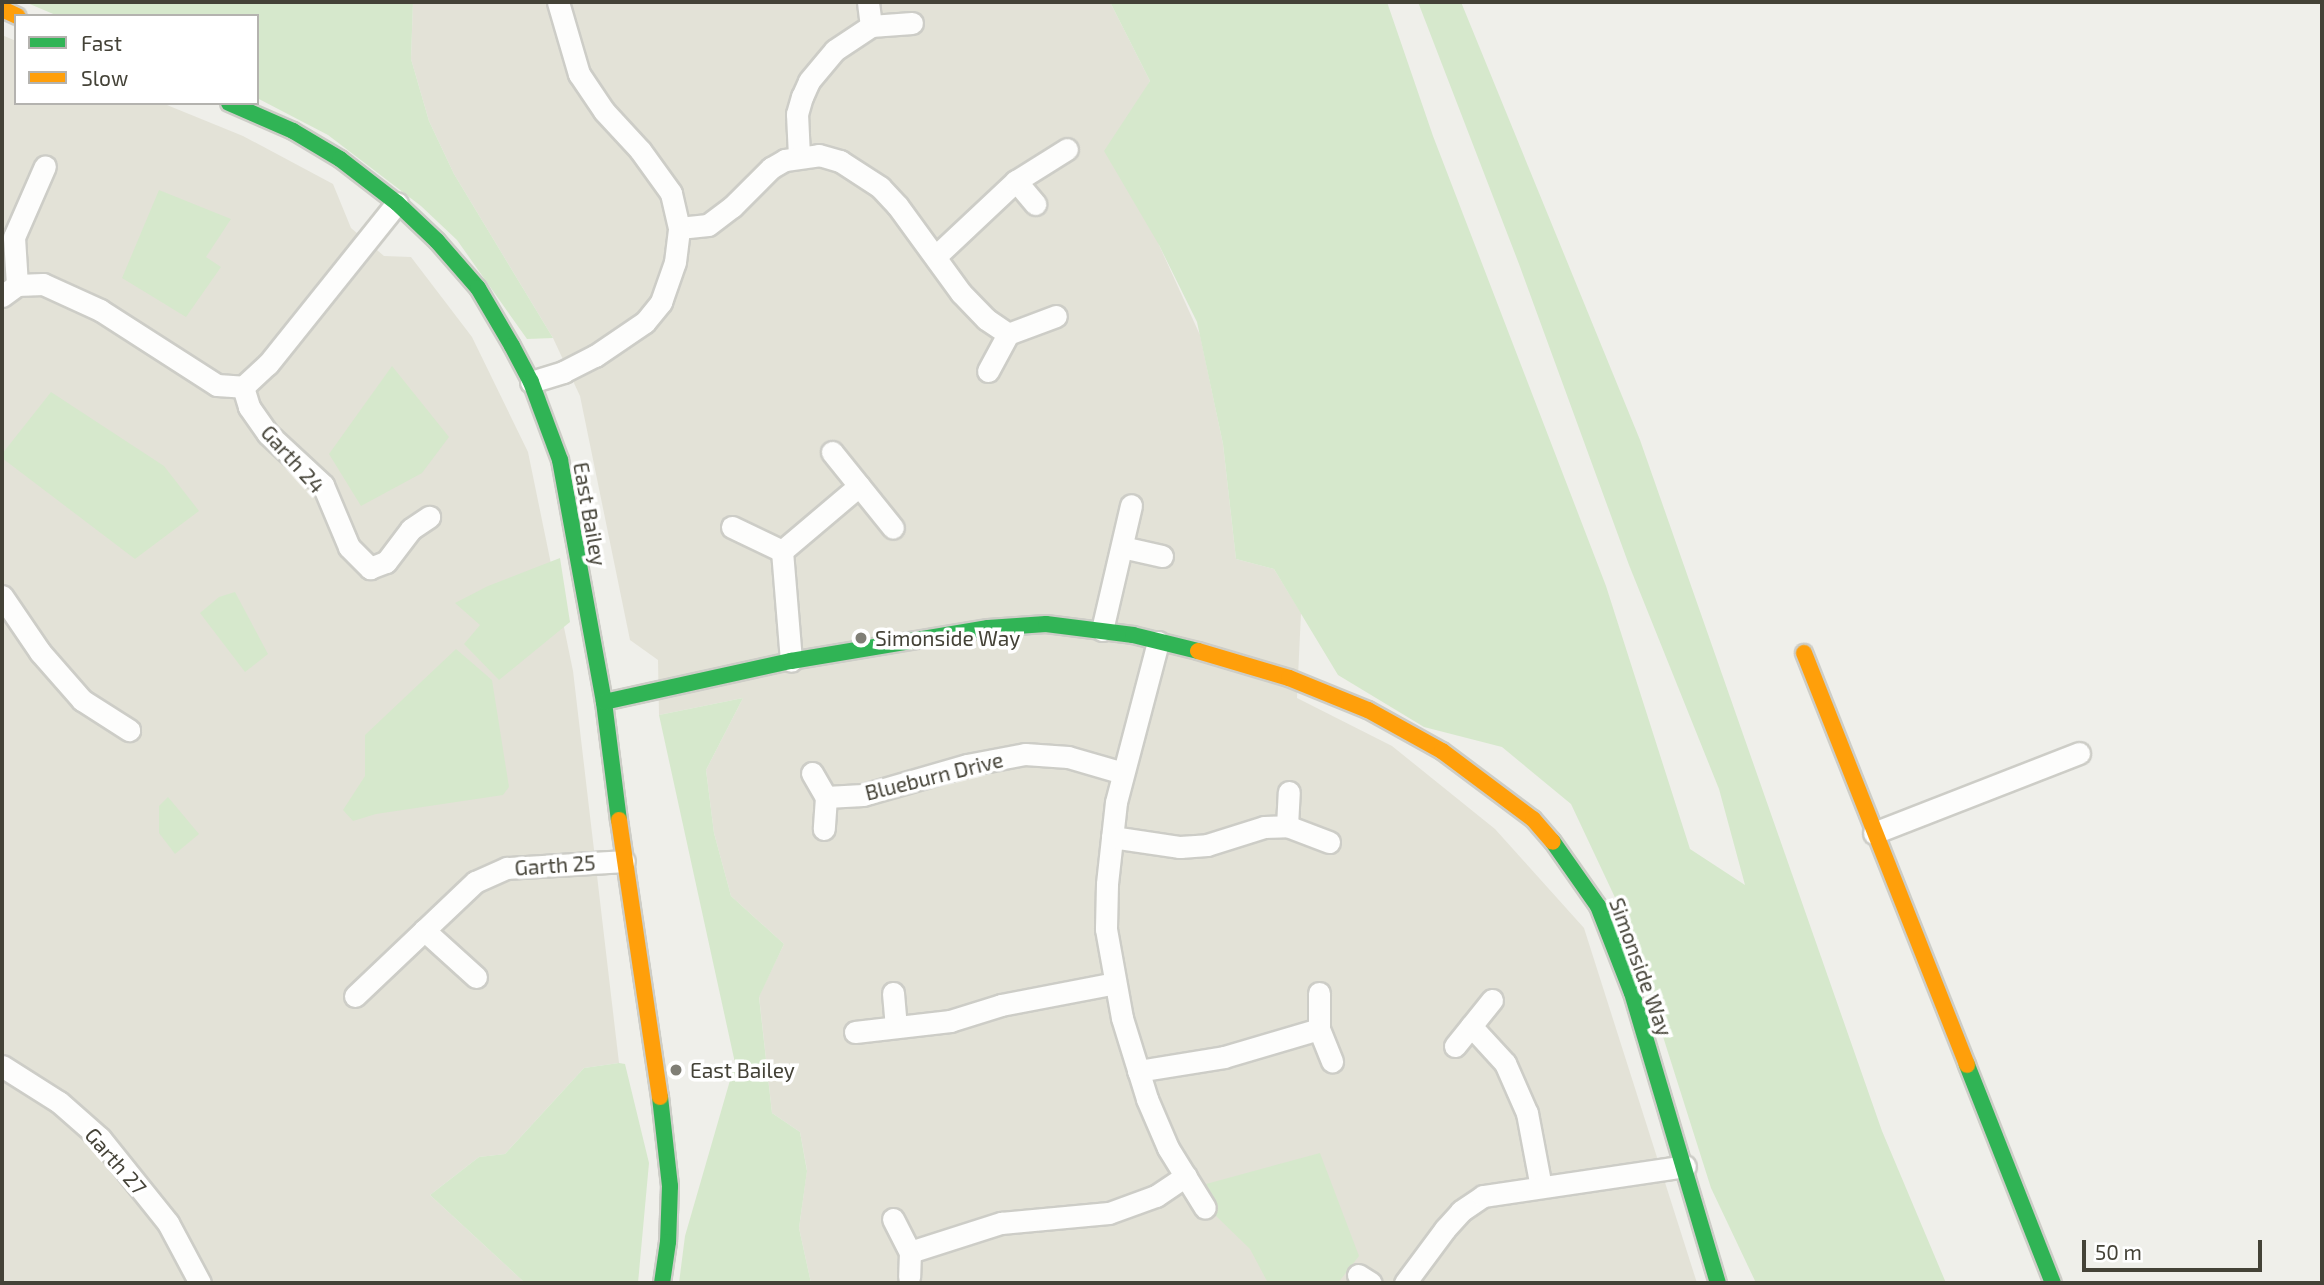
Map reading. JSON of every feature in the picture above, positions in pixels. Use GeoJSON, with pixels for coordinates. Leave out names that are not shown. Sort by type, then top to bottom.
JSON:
{"type":"FeatureCollection","features":[{"type":"Feature","properties":{"kind":"street"},"geometry":{"type":"LineString","coordinates":[[867,2],[871,26]]}},
{"type":"Feature","properties":{"kind":"street"},"geometry":{"type":"LineString","coordinates":[[531,382],[563,372],[595,356],[645,322],[661,302],[675,262],[679,228],[671,193],[639,149],[604,111],[579,74],[562,3]]}},
{"type":"Feature","properties":{"kind":"street"},"geometry":{"type":"LineString","coordinates":[[799,156],[797,114],[809,81],[835,50],[871,26],[912,23]]}},
{"type":"Feature","properties":{"kind":"street","name":"East Bailey"},"geometry":{"type":"LineString","coordinates":[[234,105],[293,131],[340,159],[397,203],[438,241],[478,288],[531,382],[560,460],[604,702],[624,861],[659,1086],[670,1186],[668,1242],[662,1283]]}},
{"type":"Feature","properties":{"kind":"street"},"geometry":{"type":"LineString","coordinates":[[936,256],[1016,181],[1067,149]]}},
{"type":"Feature","properties":{"kind":"street"},"geometry":{"type":"LineString","coordinates":[[679,228],[708,225],[732,207],[771,168],[799,156],[819,155],[840,161],[880,187],[936,256],[961,293],[986,319],[1008,334]]}},
{"type":"Feature","properties":{"kind":"street"},"geometry":{"type":"LineString","coordinates":[[45,166],[14,237],[9,290],[43,285],[100,310],[217,386],[243,387],[268,364],[397,203]]}},
{"type":"Feature","properties":{"kind":"street"},"geometry":{"type":"LineString","coordinates":[[1016,181],[1035,204]]}},
{"type":"Feature","properties":{"kind":"street"},"geometry":{"type":"LineString","coordinates":[[988,371],[1008,334],[1056,316]]}},
{"type":"Feature","properties":{"kind":"street","name":"Garth 24"},"geometry":{"type":"LineString","coordinates":[[243,387],[249,407],[268,434],[323,485],[349,547],[370,568],[386,562],[411,529],[429,517]]}},
{"type":"Feature","properties":{"kind":"street"},"geometry":{"type":"LineString","coordinates":[[832,452],[893,528]]}},
{"type":"Feature","properties":{"kind":"street"},"geometry":{"type":"LineString","coordinates":[[782,551],[859,486]]}},
{"type":"Feature","properties":{"kind":"street"},"geometry":{"type":"LineString","coordinates":[[1102,630],[1131,505]]}},
{"type":"Feature","properties":{"kind":"street"},"geometry":{"type":"LineString","coordinates":[[732,527],[782,551]]}},
{"type":"Feature","properties":{"kind":"street"},"geometry":{"type":"LineString","coordinates":[[1122,547],[1162,556]]}},
{"type":"Feature","properties":{"kind":"street"},"geometry":{"type":"LineString","coordinates":[[782,551],[791,661]]}},
{"type":"Feature","properties":{"kind":"street"},"geometry":{"type":"LineString","coordinates":[[2,596],[40,652],[82,700],[129,730]]}},
{"type":"Feature","properties":{"kind":"street","name":"Simonside Way"},"geometry":{"type":"LineString","coordinates":[[604,702],[791,661],[988,628],[1046,624],[1102,630],[1158,642],[1289,678],[1368,710],[1442,751],[1533,819],[1565,856],[1598,906],[1632,993],[1718,1283]]}},
{"type":"Feature","properties":{"kind":"street"},"geometry":{"type":"LineString","coordinates":[[1158,642],[1124,773],[1112,837],[1106,929],[1122,1018],[1139,1071],[1168,1148],[1205,1208]]}},
{"type":"Feature","properties":{"kind":"street"},"geometry":{"type":"LineString","coordinates":[[1804,653],[2053,1280]]}},
{"type":"Feature","properties":{"kind":"street"},"geometry":{"type":"LineString","coordinates":[[1874,833],[2079,752]]}},
{"type":"Feature","properties":{"kind":"street","name":"Blueburn Drive"},"geometry":{"type":"LineString","coordinates":[[826,797],[863,795],[967,765],[1025,754],[1068,757],[1124,773]]}},
{"type":"Feature","properties":{"kind":"street"},"geometry":{"type":"LineString","coordinates":[[812,773],[826,797],[824,829]]}},
{"type":"Feature","properties":{"kind":"street"},"geometry":{"type":"LineString","coordinates":[[1287,826],[1289,792]]}},
{"type":"Feature","properties":{"kind":"street"},"geometry":{"type":"LineString","coordinates":[[1112,837],[1180,847],[1207,845],[1264,827],[1287,826],[1329,842]]}},
{"type":"Feature","properties":{"kind":"street","name":"Garth 25"},"geometry":{"type":"LineString","coordinates":[[355,996],[475,882],[507,868],[624,861]]}},
{"type":"Feature","properties":{"kind":"street"},"geometry":{"type":"LineString","coordinates":[[424,930],[476,976]]}},
{"type":"Feature","properties":{"kind":"street"},"geometry":{"type":"LineString","coordinates":[[855,1032],[950,1021],[1002,1005],[1115,982]]}},
{"type":"Feature","properties":{"kind":"street"},"geometry":{"type":"LineString","coordinates":[[893,993],[896,1027]]}},
{"type":"Feature","properties":{"kind":"street"},"geometry":{"type":"LineString","coordinates":[[1319,993],[1319,1029],[1332,1061]]}},
{"type":"Feature","properties":{"kind":"street"},"geometry":{"type":"LineString","coordinates":[[1455,1046],[1492,1000]]}},
{"type":"Feature","properties":{"kind":"street"},"geometry":{"type":"LineString","coordinates":[[1471,1026],[1505,1063],[1521,1101],[1540,1171],[1541,1187]]}},
{"type":"Feature","properties":{"kind":"street"},"geometry":{"type":"LineString","coordinates":[[1139,1071],[1224,1057],[1319,1029]]}},
{"type":"Feature","properties":{"kind":"street","name":"Garth 27"},"geometry":{"type":"LineString","coordinates":[[2,1066],[59,1102],[100,1138],[168,1223],[201,1283]]}},
{"type":"Feature","properties":{"kind":"street"},"geometry":{"type":"LineString","coordinates":[[1405,1283],[1461,1210],[1483,1196],[1685,1166]]}},
{"type":"Feature","properties":{"kind":"street"},"geometry":{"type":"LineString","coordinates":[[909,1252],[1001,1223],[1109,1213],[1156,1196],[1186,1176]]}},
{"type":"Feature","properties":{"kind":"street"},"geometry":{"type":"LineString","coordinates":[[893,1219],[909,1252],[909,1277]]}},
{"type":"Feature","properties":{"kind":"shaded area"},"geometry":{"type":"Polygon","coordinates":[[[413,2],[1110,2],[1150,81],[1137,105],[1159,245],[1200,335],[1223,444],[1236,559],[1274,569],[1301,613],[1297,698],[1392,746],[1495,829],[1584,928],[1697,1283],[811,1283],[799,1228],[807,1170],[800,1132],[772,1113],[759,996],[784,944],[731,896],[714,833],[706,770],[743,698],[659,715],[658,660],[630,640],[580,396],[553,338],[454,174],[429,121],[411,59],[413,2]]]}},
{"type":"Feature","properties":{"kind":"shaded area"},"geometry":{"type":"Polygon","coordinates":[[[2,35],[14,40],[14,105],[167,105],[243,136],[333,184],[351,228],[384,256],[411,257],[472,337],[528,452],[573,671],[619,1063],[584,1068],[505,1154],[479,1157],[430,1195],[525,1283],[2,1283],[2,35]]]}},
{"type":"Feature","properties":{"kind":"green space"},"geometry":{"type":"Polygon","coordinates":[[[25,2],[413,2],[411,59],[429,121],[454,174],[553,338],[527,339],[457,240],[421,206],[328,135],[259,99],[259,14],[53,14],[25,2]]]}},
{"type":"Feature","properties":{"kind":"green space"},"geometry":{"type":"Polygon","coordinates":[[[1110,2],[1387,2],[1433,136],[1606,586],[1690,849],[1745,885],[1719,789],[1629,565],[1519,264],[1418,2],[1461,2],[1640,440],[1882,1131],[1946,1283],[1756,1283],[1711,1188],[1627,923],[1571,804],[1502,747],[1424,727],[1338,675],[1274,569],[1236,559],[1223,444],[1197,322],[1159,245],[1104,151],[1150,81],[1110,2]]]}},
{"type":"Feature","properties":{"kind":"green space"},"geometry":{"type":"Polygon","coordinates":[[[159,190],[231,219],[206,257],[221,267],[186,317],[122,278],[159,190]]]}},
{"type":"Feature","properties":{"kind":"green space"},"geometry":{"type":"Polygon","coordinates":[[[392,366],[449,437],[422,473],[361,506],[329,454],[392,366]]]}},
{"type":"Feature","properties":{"kind":"green space"},"geometry":{"type":"Polygon","coordinates":[[[51,392],[164,466],[199,511],[135,559],[2,458],[2,454],[51,392]]]}},
{"type":"Feature","properties":{"kind":"green space"},"geometry":{"type":"Polygon","coordinates":[[[560,558],[570,622],[499,680],[464,644],[480,625],[455,603],[488,586],[560,558]]]}},
{"type":"Feature","properties":{"kind":"green space"},"geometry":{"type":"Polygon","coordinates":[[[235,592],[268,654],[245,672],[200,613],[219,597],[235,592]]]}},
{"type":"Feature","properties":{"kind":"green space"},"geometry":{"type":"Polygon","coordinates":[[[456,649],[492,680],[509,787],[503,795],[376,814],[353,821],[343,810],[365,776],[365,735],[456,649]]]}},
{"type":"Feature","properties":{"kind":"green space"},"geometry":{"type":"Polygon","coordinates":[[[743,698],[706,770],[714,833],[731,896],[784,944],[759,997],[772,1113],[800,1132],[807,1171],[799,1228],[811,1283],[679,1283],[685,1236],[735,1063],[659,715],[743,698]]]}},
{"type":"Feature","properties":{"kind":"green space"},"geometry":{"type":"Polygon","coordinates":[[[168,797],[199,834],[175,854],[159,833],[159,806],[168,797]]]}},
{"type":"Feature","properties":{"kind":"green space"},"geometry":{"type":"Polygon","coordinates":[[[625,1064],[649,1163],[638,1283],[525,1283],[430,1195],[479,1157],[505,1154],[584,1068],[625,1064]]]}},
{"type":"Feature","properties":{"kind":"green space"},"geometry":{"type":"Polygon","coordinates":[[[1320,1153],[1359,1256],[1338,1283],[1268,1283],[1250,1249],[1215,1215],[1206,1184],[1320,1153]]]}},
{"type":"Feature","properties":{"kind":"traffic: fast"},"geometry":{"type":"LineString","coordinates":[[234,105],[293,131],[340,159],[397,203],[437,241],[478,288],[512,346],[531,382],[560,460],[604,702],[619,820]]}},
{"type":"Feature","properties":{"kind":"traffic: fast"},"geometry":{"type":"LineString","coordinates":[[604,702],[791,661],[988,628],[1046,624],[1133,635],[1198,651]]}},
{"type":"Feature","properties":{"kind":"traffic: fast"},"geometry":{"type":"LineString","coordinates":[[1553,842],[1598,906],[1632,993],[1718,1283]]}},
{"type":"Feature","properties":{"kind":"traffic: fast"},"geometry":{"type":"LineString","coordinates":[[1967,1065],[2053,1283]]}},
{"type":"Feature","properties":{"kind":"traffic: fast"},"geometry":{"type":"LineString","coordinates":[[660,1097],[670,1186],[668,1242],[662,1283]]}},
{"type":"Feature","properties":{"kind":"traffic: slow"},"geometry":{"type":"LineString","coordinates":[[2,9],[14,15]]}},
{"type":"Feature","properties":{"kind":"traffic: slow"},"geometry":{"type":"LineString","coordinates":[[1198,651],[1289,678],[1368,710],[1442,751],[1533,819],[1553,842]]}},
{"type":"Feature","properties":{"kind":"traffic: slow"},"geometry":{"type":"LineString","coordinates":[[1804,653],[1967,1065]]}},
{"type":"Feature","properties":{"kind":"traffic: slow"},"geometry":{"type":"LineString","coordinates":[[619,820],[660,1097]]}},
{"type":"Feature","properties":{"kind":"place","name":"Simonside Way"},"geometry":{"type":"Point","coordinates":[861,638]}},
{"type":"Feature","properties":{"kind":"place","name":"East Bailey"},"geometry":{"type":"Point","coordinates":[676,1070]}}]}
